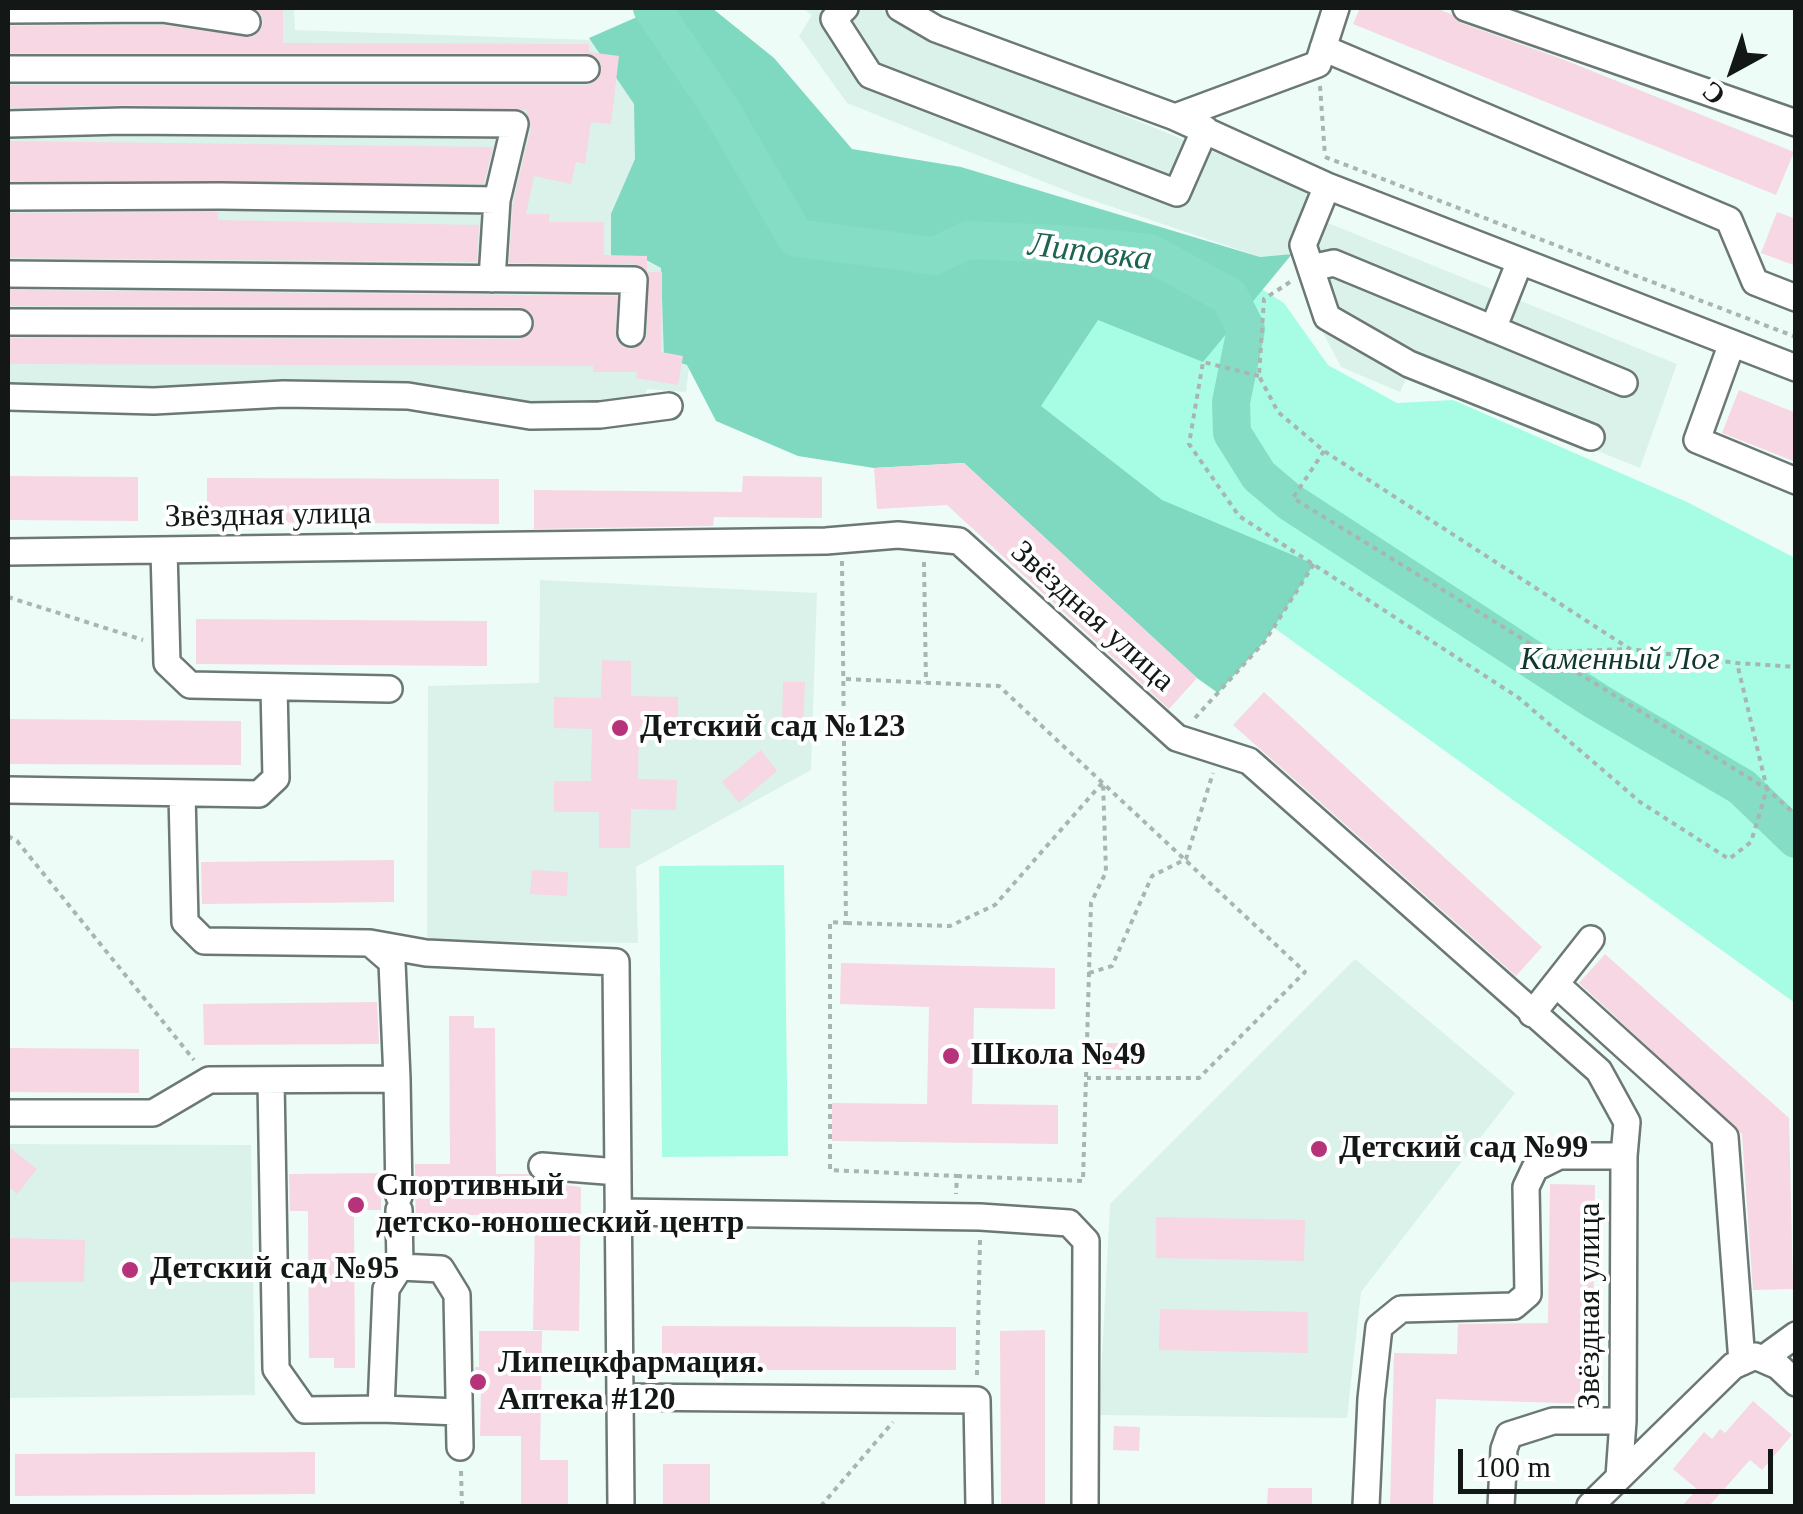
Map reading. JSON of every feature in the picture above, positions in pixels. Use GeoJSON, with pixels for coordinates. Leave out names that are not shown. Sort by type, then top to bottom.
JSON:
{"type":"FeatureCollection","features":[{"type":"Feature","properties":{"kind":"street"},"geometry":{"type":"LineString","coordinates":[[844,8],[834,20],[870,75],[1176,193],[1205,130]]}},
{"type":"Feature","properties":{"kind":"street"},"geometry":{"type":"LineString","coordinates":[[900,8],[941,18],[1326,186],[1796,368]]}},
{"type":"Feature","properties":{"kind":"street"},"geometry":{"type":"LineString","coordinates":[[1312,8],[1330,28],[1729,220],[1755,282],[1796,298]]}},
{"type":"Feature","properties":{"kind":"street"},"geometry":{"type":"LineString","coordinates":[[1467,8],[1796,123]]}},
{"type":"Feature","properties":{"kind":"street"},"geometry":{"type":"LineString","coordinates":[[8,10],[162,10],[247,22]]}},
{"type":"Feature","properties":{"kind":"street"},"geometry":{"type":"LineString","coordinates":[[1174,117],[1318,64],[1330,28]]}},
{"type":"Feature","properties":{"kind":"street"},"geometry":{"type":"LineString","coordinates":[[8,69],[586,69]]}},
{"type":"Feature","properties":{"kind":"street"},"geometry":{"type":"LineString","coordinates":[[8,124],[515,124],[497,200],[492,278]]}},
{"type":"Feature","properties":{"kind":"street"},"geometry":{"type":"LineString","coordinates":[[1326,186],[1303,245],[1327,318],[1409,364],[1591,437]]}},
{"type":"Feature","properties":{"kind":"street"},"geometry":{"type":"LineString","coordinates":[[8,198],[497,200]]}},
{"type":"Feature","properties":{"kind":"street"},"geometry":{"type":"LineString","coordinates":[[1493,329],[1520,261]]}},
{"type":"Feature","properties":{"kind":"street"},"geometry":{"type":"LineString","coordinates":[[1311,268],[1334,264],[1624,383]]}},
{"type":"Feature","properties":{"kind":"street"},"geometry":{"type":"LineString","coordinates":[[8,274],[634,280],[631,334]]}},
{"type":"Feature","properties":{"kind":"street"},"geometry":{"type":"LineString","coordinates":[[8,322],[519,323]]}},
{"type":"Feature","properties":{"kind":"street"},"geometry":{"type":"LineString","coordinates":[[1732,344],[1697,440],[1796,480]]}},
{"type":"Feature","properties":{"kind":"street"},"geometry":{"type":"LineString","coordinates":[[8,397],[154,401],[284,394],[408,396],[530,416],[600,415],[669,406]]}},
{"type":"Feature","properties":{"kind":"street","name":"Звёздная улица"},"geometry":{"type":"LineString","coordinates":[[8,552],[898,535],[959,541],[1177,738],[1248,761],[1599,1071],[1628,1122],[1624,1156],[1623,1421],[1618,1477]]}},
{"type":"Feature","properties":{"kind":"street"},"geometry":{"type":"LineString","coordinates":[[164,550],[167,663],[190,685],[389,689]]}},
{"type":"Feature","properties":{"kind":"street"},"geometry":{"type":"LineString","coordinates":[[8,790],[259,794],[276,778],[274,687]]}},
{"type":"Feature","properties":{"kind":"street"},"geometry":{"type":"LineString","coordinates":[[182,793],[185,922],[204,941],[370,943],[426,953],[616,962],[620,1506]]}},
{"type":"Feature","properties":{"kind":"street"},"geometry":{"type":"LineString","coordinates":[[1532,1014],[1591,939]]}},
{"type":"Feature","properties":{"kind":"street"},"geometry":{"type":"LineString","coordinates":[[370,943],[392,962],[397,1079],[400,1267],[386,1289],[380,1409]]}},
{"type":"Feature","properties":{"kind":"street"},"geometry":{"type":"LineString","coordinates":[[1556,984],[1725,1137],[1752,1360]]}},
{"type":"Feature","properties":{"kind":"street"},"geometry":{"type":"LineString","coordinates":[[8,1112],[153,1113],[209,1080],[397,1079]]}},
{"type":"Feature","properties":{"kind":"street"},"geometry":{"type":"LineString","coordinates":[[271,1082],[276,1368],[306,1410],[459,1412]]}},
{"type":"Feature","properties":{"kind":"street"},"geometry":{"type":"LineString","coordinates":[[1366,1506],[1371,1399],[1380,1327],[1401,1309],[1514,1306],[1528,1294],[1526,1187],[1536,1168],[1559,1156],[1624,1156]]}},
{"type":"Feature","properties":{"kind":"street"},"geometry":{"type":"LineString","coordinates":[[542,1166],[618,1172]]}},
{"type":"Feature","properties":{"kind":"street"},"geometry":{"type":"LineString","coordinates":[[618,1212],[980,1217],[1069,1222],[1086,1241],[1085,1506]]}},
{"type":"Feature","properties":{"kind":"street"},"geometry":{"type":"LineString","coordinates":[[400,1267],[441,1269],[457,1294],[460,1447]]}},
{"type":"Feature","properties":{"kind":"street"},"geometry":{"type":"LineString","coordinates":[[1590,1506],[1732,1366],[1752,1360],[1796,1335]]}},
{"type":"Feature","properties":{"kind":"street"},"geometry":{"type":"LineString","coordinates":[[1752,1360],[1778,1366],[1796,1383]]}},
{"type":"Feature","properties":{"kind":"street"},"geometry":{"type":"LineString","coordinates":[[620,1397],[977,1400],[979,1506]]}},
{"type":"Feature","properties":{"kind":"street"},"geometry":{"type":"LineString","coordinates":[[1502,1506],[1508,1435],[1554,1421],[1623,1421]]}},
{"type":"Feature","properties":{"kind":"path"},"geometry":{"type":"LineString","coordinates":[[1326,186],[1319,100],[1330,28]]}},
{"type":"Feature","properties":{"kind":"path"},"geometry":{"type":"LineString","coordinates":[[1325,158],[1796,337]]}},
{"type":"Feature","properties":{"kind":"path"},"geometry":{"type":"LineString","coordinates":[[1311,268],[1264,299],[1259,376],[1278,412],[1324,451],[1630,648]]}},
{"type":"Feature","properties":{"kind":"path"},"geometry":{"type":"LineString","coordinates":[[1259,376],[1203,362],[1189,444],[1239,516],[1519,698],[1640,802],[1729,858],[1751,842],[1767,789],[1738,663]]}},
{"type":"Feature","properties":{"kind":"path"},"geometry":{"type":"LineString","coordinates":[[1324,451],[1294,498],[1767,789],[1796,816]]}},
{"type":"Feature","properties":{"kind":"path"},"geometry":{"type":"LineString","coordinates":[[924,537],[926,682]]}},
{"type":"Feature","properties":{"kind":"path"},"geometry":{"type":"LineString","coordinates":[[842,539],[846,923]]}},
{"type":"Feature","properties":{"kind":"path"},"geometry":{"type":"LineString","coordinates":[[1177,738],[1266,641],[1314,564]]}},
{"type":"Feature","properties":{"kind":"path"},"geometry":{"type":"LineString","coordinates":[[8,597],[166,648]]}},
{"type":"Feature","properties":{"kind":"path"},"geometry":{"type":"LineString","coordinates":[[1547,652],[1630,648],[1796,667]]}},
{"type":"Feature","properties":{"kind":"path"},"geometry":{"type":"LineString","coordinates":[[843,679],[999,686],[1305,972],[1199,1078],[1087,1078]]}},
{"type":"Feature","properties":{"kind":"path"},"geometry":{"type":"LineString","coordinates":[[1089,972],[1112,966],[1152,876],[1186,859],[1219,752]]}},
{"type":"Feature","properties":{"kind":"path"},"geometry":{"type":"LineString","coordinates":[[1103,782],[1106,872],[1091,904],[1083,1181],[830,1170],[830,922],[950,926],[995,905],[1103,782]]}},
{"type":"Feature","properties":{"kind":"path"},"geometry":{"type":"LineString","coordinates":[[8,836],[90,930],[209,1080]]}},
{"type":"Feature","properties":{"kind":"path"},"geometry":{"type":"LineString","coordinates":[[957,1176],[956,1202],[980,1217],[977,1400]]}},
{"type":"Feature","properties":{"kind":"path"},"geometry":{"type":"LineString","coordinates":[[821,1506],[913,1400]]}},
{"type":"Feature","properties":{"kind":"path"},"geometry":{"type":"LineString","coordinates":[[460,1447],[462,1506]]}},
{"type":"Feature","properties":{"kind":"shaded area"},"geometry":{"type":"Polygon","coordinates":[[[8,8],[294,8],[295,30],[591,40],[636,106],[646,261],[663,269],[666,359],[689,366],[686,392],[647,389],[642,409],[8,399],[8,8]]]}},
{"type":"Feature","properties":{"kind":"shaded area"},"geometry":{"type":"Polygon","coordinates":[[[802,8],[879,8],[915,31],[1291,183],[1313,199],[1328,223],[1677,364],[1640,468],[1408,375],[1400,392],[1341,367],[1308,304],[1292,254],[1260,257],[1077,195],[847,103],[799,36],[812,15],[802,8]]]}},
{"type":"Feature","properties":{"kind":"shaded area","name":"Детский сад №123"},"geometry":{"type":"Polygon","coordinates":[[[540,580],[817,593],[811,770],[636,867],[638,943],[427,940],[428,686],[539,683],[540,580]]]}},
{"type":"Feature","properties":{"kind":"shaded area","name":"Детский сад №99"},"geometry":{"type":"Polygon","coordinates":[[[1355,959],[1515,1093],[1361,1292],[1347,1418],[1099,1415],[1110,1204],[1355,959]]]}},
{"type":"Feature","properties":{"kind":"shaded area","name":"Детский сад №95"},"geometry":{"type":"Polygon","coordinates":[[[8,1144],[251,1145],[255,1395],[8,1398],[8,1144]]]}},
{"type":"Feature","properties":{"kind":"green space"},"geometry":{"type":"Polygon","coordinates":[[[652,8],[712,8],[774,58],[852,149],[961,167],[1260,257],[1292,254],[1203,362],[1098,320],[1041,406],[1162,500],[1314,564],[1265,641],[1218,693],[964,463],[874,468],[798,456],[716,421],[687,365],[664,358],[661,268],[644,259],[611,259],[611,214],[635,159],[634,104],[589,38],[652,8]]]}},
{"type":"Feature","properties":{"kind":"green space","name":"Каменный Лог"},"geometry":{"type":"Polygon","coordinates":[[[1201,251],[1284,303],[1328,365],[1397,403],[1453,400],[1687,502],[1795,558],[1795,1003],[1062,475],[1015,375],[1201,251]]]}},
{"type":"Feature","properties":{"kind":"green space"},"geometry":{"type":"Polygon","coordinates":[[[784,865],[788,1156],[662,1157],[659,866],[784,865]]]}},
{"type":"Feature","properties":{"kind":"building"},"geometry":{"type":"Polygon","coordinates":[[[253,8],[283,8],[283,43],[589,44],[589,52],[619,56],[611,124],[591,122],[585,164],[576,162],[571,184],[534,176],[526,214],[549,214],[549,222],[604,222],[604,255],[647,256],[647,271],[634,264],[509,263],[513,202],[531,128],[526,110],[123,105],[8,108],[8,85],[586,85],[595,82],[602,70],[599,60],[586,53],[8,53],[8,26],[161,25],[252,37],[263,23],[262,15],[253,8]]]}},
{"type":"Feature","properties":{"kind":"building"},"geometry":{"type":"Polygon","coordinates":[[[1360,8],[1435,8],[1461,23],[1794,152],[1776,195],[1353,24],[1360,8]]]}},
{"type":"Feature","properties":{"kind":"building"},"geometry":{"type":"Polygon","coordinates":[[[8,141],[493,147],[484,184],[8,181],[8,141]]]}},
{"type":"Feature","properties":{"kind":"building"},"geometry":{"type":"Polygon","coordinates":[[[218,212],[218,220],[479,225],[477,262],[8,258],[8,213],[218,212]]]}},
{"type":"Feature","properties":{"kind":"building"},"geometry":{"type":"Polygon","coordinates":[[[1777,212],[1796,219],[1796,266],[1761,253],[1777,212]]]}},
{"type":"Feature","properties":{"kind":"building"},"geometry":{"type":"Polygon","coordinates":[[[648,272],[662,272],[661,352],[683,356],[678,385],[636,378],[637,372],[593,372],[593,366],[8,364],[8,338],[519,339],[528,336],[535,324],[532,314],[519,307],[8,306],[8,290],[617,296],[616,339],[631,349],[644,343],[647,335],[648,272]]]}},
{"type":"Feature","properties":{"kind":"building"},"geometry":{"type":"Polygon","coordinates":[[[1739,390],[1796,413],[1796,462],[1722,433],[1739,390]]]}},
{"type":"Feature","properties":{"kind":"building"},"geometry":{"type":"Polygon","coordinates":[[[964,463],[1197,678],[1169,709],[947,505],[877,509],[874,468],[964,463]]]}},
{"type":"Feature","properties":{"kind":"building"},"geometry":{"type":"Polygon","coordinates":[[[8,476],[138,477],[138,521],[8,520],[8,476]]]}},
{"type":"Feature","properties":{"kind":"building"},"geometry":{"type":"Polygon","coordinates":[[[743,476],[822,477],[822,518],[714,517],[713,526],[534,529],[534,490],[742,492],[743,476]]]}},
{"type":"Feature","properties":{"kind":"building"},"geometry":{"type":"Polygon","coordinates":[[[207,478],[499,479],[499,524],[207,522],[207,478]]]}},
{"type":"Feature","properties":{"kind":"building"},"geometry":{"type":"Polygon","coordinates":[[[196,619],[487,621],[487,666],[196,664],[196,619]]]}},
{"type":"Feature","properties":{"kind":"building"},"geometry":{"type":"Polygon","coordinates":[[[602,660],[631,661],[631,696],[678,697],[678,728],[639,727],[638,779],[677,780],[676,810],[631,809],[630,848],[599,848],[599,812],[554,812],[554,781],[591,781],[592,729],[554,728],[554,697],[601,698],[602,660]]]}},
{"type":"Feature","properties":{"kind":"building"},"geometry":{"type":"Polygon","coordinates":[[[783,682],[805,682],[803,724],[782,724],[783,682]]]}},
{"type":"Feature","properties":{"kind":"building"},"geometry":{"type":"Polygon","coordinates":[[[1264,692],[1542,947],[1516,976],[1233,725],[1264,692]]]}},
{"type":"Feature","properties":{"kind":"building"},"geometry":{"type":"Polygon","coordinates":[[[8,719],[241,721],[241,765],[8,764],[8,719]]]}},
{"type":"Feature","properties":{"kind":"building"},"geometry":{"type":"Polygon","coordinates":[[[761,750],[777,771],[739,803],[722,782],[761,750]]]}},
{"type":"Feature","properties":{"kind":"building"},"geometry":{"type":"Polygon","coordinates":[[[394,860],[394,902],[202,904],[201,862],[394,860]]]}},
{"type":"Feature","properties":{"kind":"building"},"geometry":{"type":"Polygon","coordinates":[[[532,870],[568,872],[567,896],[530,894],[532,870]]]}},
{"type":"Feature","properties":{"kind":"building"},"geometry":{"type":"Polygon","coordinates":[[[1605,954],[1789,1118],[1793,1289],[1753,1290],[1742,1134],[1579,983],[1605,954]]]}},
{"type":"Feature","properties":{"kind":"building","name":"Школа №49"},"geometry":{"type":"Polygon","coordinates":[[[841,963],[1055,968],[1055,1009],[974,1008],[972,1104],[1058,1105],[1058,1144],[832,1141],[832,1103],[927,1104],[929,1007],[840,1004],[841,963]]]}},
{"type":"Feature","properties":{"kind":"building"},"geometry":{"type":"Polygon","coordinates":[[[377,1002],[379,1044],[204,1045],[203,1004],[377,1002]]]}},
{"type":"Feature","properties":{"kind":"building"},"geometry":{"type":"Polygon","coordinates":[[[449,1016],[474,1016],[474,1028],[495,1028],[496,1174],[528,1174],[540,1182],[581,1187],[579,1331],[533,1330],[535,1215],[458,1215],[458,1233],[416,1233],[415,1164],[450,1164],[449,1016]]]}},
{"type":"Feature","properties":{"kind":"building"},"geometry":{"type":"Polygon","coordinates":[[[1104,1043],[1124,1043],[1123,1070],[1103,1069],[1104,1043]]]}},
{"type":"Feature","properties":{"kind":"building"},"geometry":{"type":"Polygon","coordinates":[[[8,1048],[139,1049],[139,1093],[8,1092],[8,1048]]]}},
{"type":"Feature","properties":{"kind":"building"},"geometry":{"type":"Polygon","coordinates":[[[8,1146],[37,1169],[17,1194],[8,1186],[8,1146]]]}},
{"type":"Feature","properties":{"kind":"building"},"geometry":{"type":"Polygon","coordinates":[[[381,1173],[381,1210],[354,1210],[355,1368],[334,1368],[334,1358],[309,1358],[308,1211],[290,1211],[289,1174],[381,1173]]]}},
{"type":"Feature","properties":{"kind":"building"},"geometry":{"type":"Polygon","coordinates":[[[1550,1184],[1595,1185],[1592,1404],[1436,1399],[1433,1506],[1390,1506],[1394,1353],[1457,1354],[1458,1324],[1548,1323],[1550,1184]]]}},
{"type":"Feature","properties":{"kind":"building"},"geometry":{"type":"Polygon","coordinates":[[[1156,1217],[1305,1220],[1304,1261],[1156,1258],[1156,1217]]]}},
{"type":"Feature","properties":{"kind":"building"},"geometry":{"type":"Polygon","coordinates":[[[8,1238],[85,1240],[84,1282],[8,1282],[8,1238]]]}},
{"type":"Feature","properties":{"kind":"building"},"geometry":{"type":"Polygon","coordinates":[[[1160,1309],[1308,1312],[1308,1353],[1159,1350],[1160,1309]]]}},
{"type":"Feature","properties":{"kind":"building"},"geometry":{"type":"Polygon","coordinates":[[[662,1326],[956,1327],[956,1370],[662,1370],[662,1326]]]}},
{"type":"Feature","properties":{"kind":"building"},"geometry":{"type":"Polygon","coordinates":[[[1045,1330],[1045,1506],[1001,1506],[1000,1331],[1045,1330]]]}},
{"type":"Feature","properties":{"kind":"building"},"geometry":{"type":"Polygon","coordinates":[[[479,1331],[542,1331],[540,1460],[568,1460],[568,1506],[521,1506],[521,1436],[480,1436],[481,1386],[475,1386],[479,1331]]]}},
{"type":"Feature","properties":{"kind":"building"},"geometry":{"type":"Polygon","coordinates":[[[1753,1401],[1792,1435],[1762,1470],[1750,1460],[1709,1506],[1682,1506],[1697,1489],[1673,1469],[1704,1432],[1712,1439],[1720,1429],[1725,1433],[1753,1401]]]}},
{"type":"Feature","properties":{"kind":"building"},"geometry":{"type":"Polygon","coordinates":[[[1114,1426],[1140,1427],[1139,1451],[1113,1450],[1114,1426]]]}},
{"type":"Feature","properties":{"kind":"building"},"geometry":{"type":"Polygon","coordinates":[[[315,1452],[315,1494],[15,1496],[15,1454],[315,1452]]]}},
{"type":"Feature","properties":{"kind":"building"},"geometry":{"type":"Polygon","coordinates":[[[663,1464],[710,1464],[710,1506],[663,1506],[663,1464]]]}},
{"type":"Feature","properties":{"kind":"building"},"geometry":{"type":"Polygon","coordinates":[[[1268,1488],[1312,1488],[1312,1506],[1267,1506],[1268,1488]]]}},
{"type":"Feature","properties":{"kind":"waterway","name":"Липовка"},"geometry":{"type":"LineString","coordinates":[[652,8],[722,111],[796,238],[935,256],[968,240],[1150,253],[1229,296],[1246,329],[1231,402],[1232,433],[1259,476],[1290,502],[1596,701],[1742,787],[1796,839]]}},
{"type":"Feature","properties":{"kind":"place","name":"Детский сад №123"},"geometry":{"type":"Point","coordinates":[620,728]}},
{"type":"Feature","properties":{"kind":"place","name":"Школа №49"},"geometry":{"type":"Point","coordinates":[951,1056]}},
{"type":"Feature","properties":{"kind":"place","name":"Детский сад №99"},"geometry":{"type":"Point","coordinates":[1319,1149]}},
{"type":"Feature","properties":{"kind":"place","name":"Спортивный детско-юношеский центр"},"geometry":{"type":"Point","coordinates":[356,1205]}},
{"type":"Feature","properties":{"kind":"place","name":"Детский сад №95"},"geometry":{"type":"Point","coordinates":[130,1270]}},
{"type":"Feature","properties":{"kind":"place","name":"Липецкфармация. Аптека #120"},"geometry":{"type":"Point","coordinates":[478,1382]}}]}
